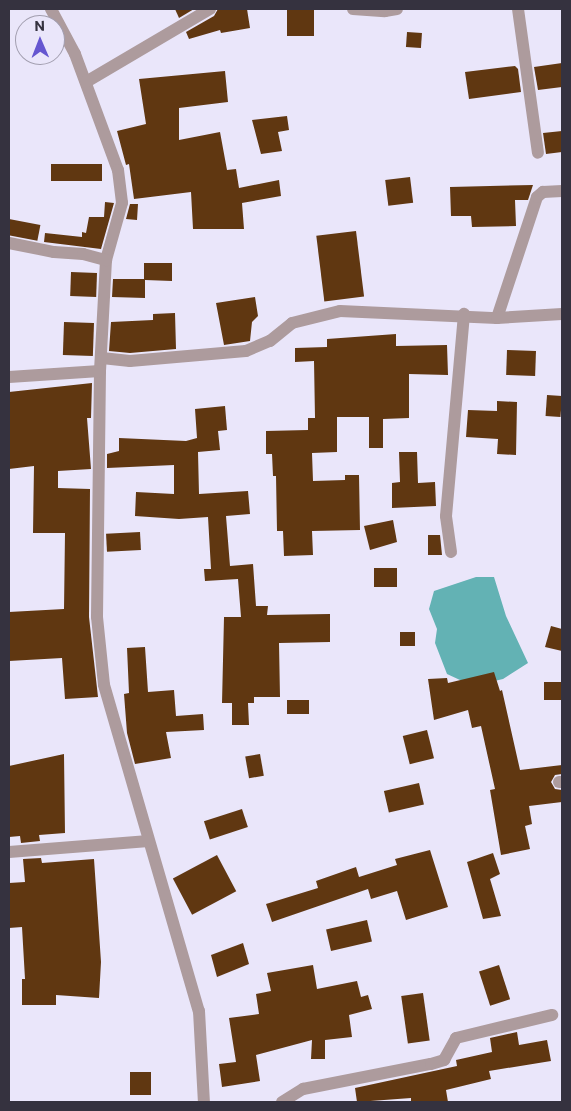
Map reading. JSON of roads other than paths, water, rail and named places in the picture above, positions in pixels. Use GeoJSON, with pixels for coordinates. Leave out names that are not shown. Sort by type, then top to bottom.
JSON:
{"type":"FeatureCollection","features":[{"type":"Feature","properties":{"kind":"street"},"geometry":{"type":"LineString","coordinates":[[51,9],[86,82],[118,170],[122,203],[106,260],[101,364],[96,536],[97,617],[104,685],[198,1011],[204,1102]]}},
{"type":"Feature","properties":{"kind":"street"},"geometry":{"type":"LineString","coordinates":[[86,82],[210,9]]}},
{"type":"Feature","properties":{"kind":"street"},"geometry":{"type":"LineString","coordinates":[[354,9],[385,11],[397,9]]}},
{"type":"Feature","properties":{"kind":"street"},"geometry":{"type":"LineString","coordinates":[[518,9],[538,153]]}},
{"type":"Feature","properties":{"kind":"street"},"geometry":{"type":"LineString","coordinates":[[497,318],[536,197],[543,192],[562,191]]}},
{"type":"Feature","properties":{"kind":"street"},"geometry":{"type":"LineString","coordinates":[[9,244],[54,252],[83,254],[106,260]]}},
{"type":"Feature","properties":{"kind":"street"},"geometry":{"type":"LineString","coordinates":[[9,376],[140,360],[246,352],[270,341],[292,323],[340,311],[464,314],[497,318],[562,314]]}},
{"type":"Feature","properties":{"kind":"street"},"geometry":{"type":"LineString","coordinates":[[451,552],[446,516],[464,314]]}},
{"type":"Feature","properties":{"kind":"street"},"geometry":{"type":"LineString","coordinates":[[9,852],[149,841]]}},
{"type":"Feature","properties":{"kind":"street"},"geometry":{"type":"LineString","coordinates":[[282,1102],[303,1089],[444,1060],[456,1038],[552,1015]]}}]}
